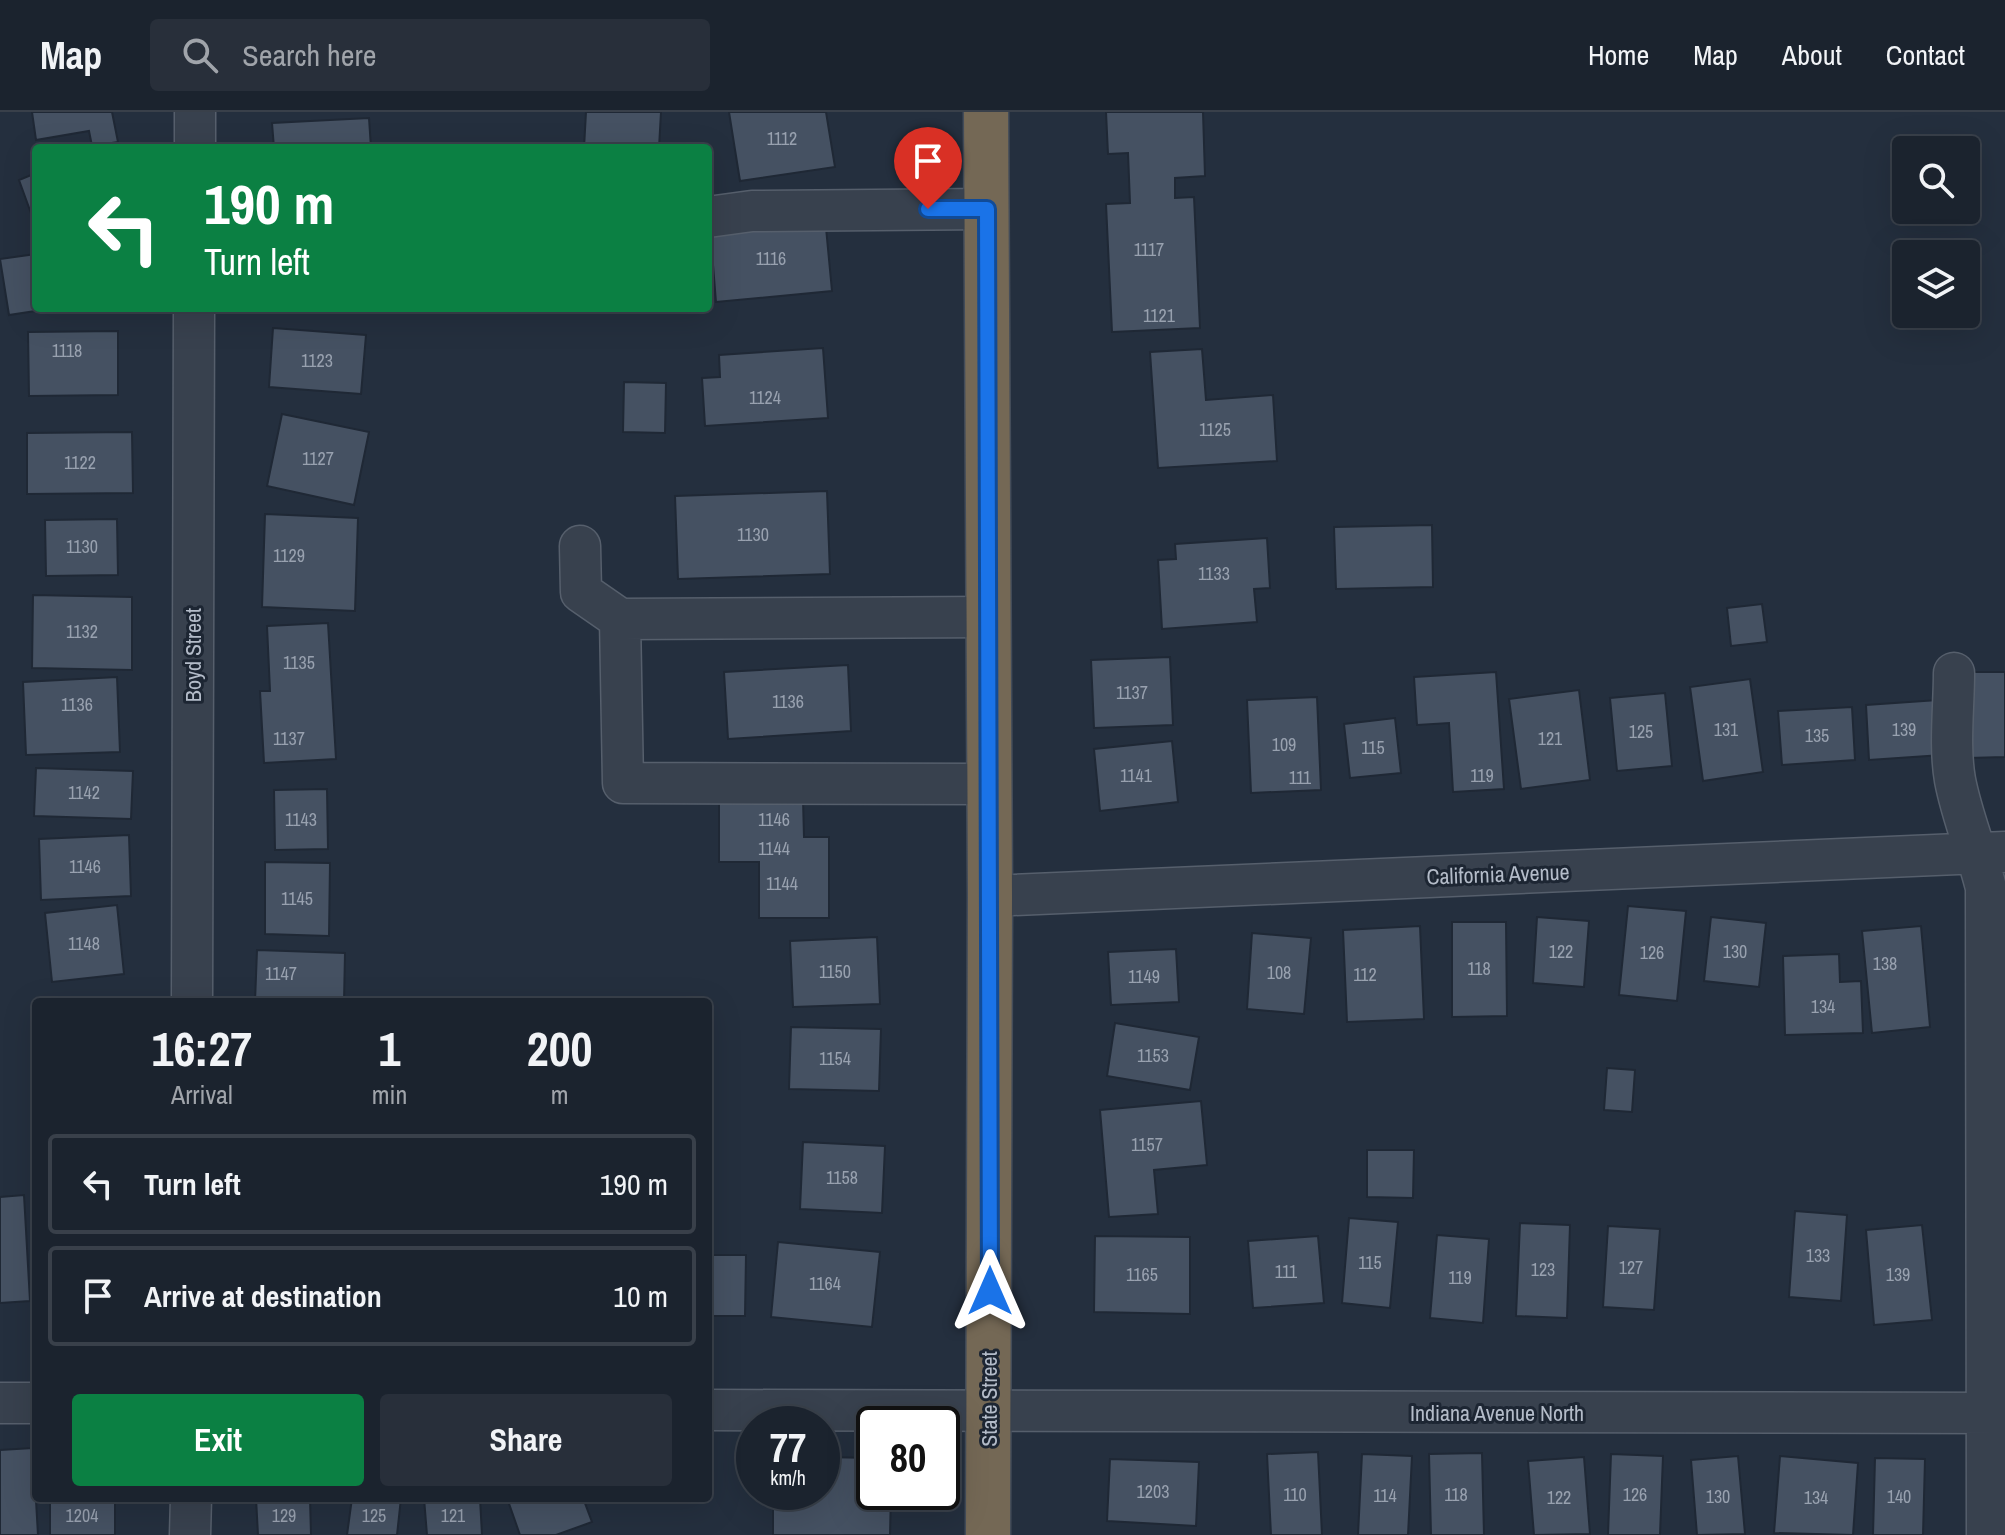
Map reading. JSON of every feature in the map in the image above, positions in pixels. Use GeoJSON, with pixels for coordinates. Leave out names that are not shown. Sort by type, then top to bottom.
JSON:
{"type":"FeatureCollection","features":[{"type":"Feature","properties":{"kind":"highway","name":"State Street"},"geometry":{"type":"LineString","coordinates":[[986,112],[990,617],[988,1535]]}},
{"type":"Feature","properties":{"kind":"street"},"geometry":{"type":"LineString","coordinates":[[195,112],[195,144]]}},
{"type":"Feature","properties":{"kind":"street"},"geometry":{"type":"LineString","coordinates":[[712,216],[752,211],[987,209]]}},
{"type":"Feature","properties":{"kind":"street","name":"Boyd Street"},"geometry":{"type":"LineString","coordinates":[[192,998],[194,312]]}},
{"type":"Feature","properties":{"kind":"street"},"geometry":{"type":"LineString","coordinates":[[580,546],[581,592],[620,619],[990,617]]}},
{"type":"Feature","properties":{"kind":"street"},"geometry":{"type":"LineString","coordinates":[[620,619],[623,783],[988,784]]}},
{"type":"Feature","properties":{"kind":"street"},"geometry":{"type":"LineString","coordinates":[[1954,673],[1954,776],[1966,830],[1991,853],[1986,888],[1997,1413],[1987,1535]]}},
{"type":"Feature","properties":{"kind":"street","name":"California Avenue"},"geometry":{"type":"LineString","coordinates":[[990,896],[1991,853]]}},
{"type":"Feature","properties":{"kind":"street"},"geometry":{"type":"LineString","coordinates":[[0,1403],[32,1403]]}},
{"type":"Feature","properties":{"kind":"street","name":"Indiana Avenue North"},"geometry":{"type":"LineString","coordinates":[[712,1410],[1997,1413]]}},
{"type":"Feature","properties":{"kind":"street"},"geometry":{"type":"LineString","coordinates":[[190,1535],[191,1502]]}},
{"type":"Feature","properties":{"kind":"building"},"geometry":{"type":"Polygon","coordinates":[[[32,112],[112,112],[118,142],[92,144],[89,131],[36,140],[32,112]]]}},
{"type":"Feature","properties":{"kind":"building"},"geometry":{"type":"Polygon","coordinates":[[[586,112],[661,112],[659,144],[584,144],[586,112]]]}},
{"type":"Feature","properties":{"kind":"building"},"geometry":{"type":"Polygon","coordinates":[[[729,112],[826,112],[835,167],[740,181],[729,112]]]}},
{"type":"Feature","properties":{"kind":"building"},"geometry":{"type":"Polygon","coordinates":[[[1106,112],[1203,112],[1205,176],[1175,178],[1175,198],[1194,197],[1200,328],[1112,332],[1106,204],[1130,203],[1128,153],[1108,154],[1106,112]]]}},
{"type":"Feature","properties":{"kind":"building"},"geometry":{"type":"Polygon","coordinates":[[[369,118],[371,144],[274,144],[272,123],[369,118]]]}},
{"type":"Feature","properties":{"kind":"building"},"geometry":{"type":"Polygon","coordinates":[[[32,175],[32,216],[19,180],[32,175]]]}},
{"type":"Feature","properties":{"kind":"building"},"geometry":{"type":"Polygon","coordinates":[[[825,217],[832,291],[716,302],[712,228],[825,217]]]}},
{"type":"Feature","properties":{"kind":"building"},"geometry":{"type":"Polygon","coordinates":[[[32,255],[32,312],[9,315],[0,259],[32,255]]]}},
{"type":"Feature","properties":{"kind":"building"},"geometry":{"type":"Polygon","coordinates":[[[273,328],[366,335],[361,394],[269,387],[273,328]]]}},
{"type":"Feature","properties":{"kind":"building"},"geometry":{"type":"Polygon","coordinates":[[[118,331],[118,395],[29,396],[28,332],[118,331]]]}},
{"type":"Feature","properties":{"kind":"building"},"geometry":{"type":"Polygon","coordinates":[[[823,348],[828,418],[705,426],[702,378],[720,377],[719,355],[823,348]]]}},
{"type":"Feature","properties":{"kind":"building"},"geometry":{"type":"Polygon","coordinates":[[[1202,349],[1206,400],[1273,395],[1277,461],[1158,468],[1150,352],[1202,349]]]}},
{"type":"Feature","properties":{"kind":"building"},"geometry":{"type":"Polygon","coordinates":[[[624,382],[666,383],[665,433],[623,432],[624,382]]]}},
{"type":"Feature","properties":{"kind":"building"},"geometry":{"type":"Polygon","coordinates":[[[282,414],[369,432],[354,505],[267,486],[282,414]]]}},
{"type":"Feature","properties":{"kind":"building"},"geometry":{"type":"Polygon","coordinates":[[[132,432],[133,493],[27,494],[27,433],[132,432]]]}},
{"type":"Feature","properties":{"kind":"building"},"geometry":{"type":"Polygon","coordinates":[[[827,491],[830,574],[678,579],[675,496],[827,491]]]}},
{"type":"Feature","properties":{"kind":"building"},"geometry":{"type":"Polygon","coordinates":[[[265,514],[358,518],[355,611],[262,607],[265,514]]]}},
{"type":"Feature","properties":{"kind":"building"},"geometry":{"type":"Polygon","coordinates":[[[117,519],[118,575],[46,576],[45,520],[117,519]]]}},
{"type":"Feature","properties":{"kind":"building"},"geometry":{"type":"Polygon","coordinates":[[[1432,525],[1433,587],[1336,589],[1334,527],[1432,525]]]}},
{"type":"Feature","properties":{"kind":"building"},"geometry":{"type":"Polygon","coordinates":[[[1267,538],[1270,588],[1254,589],[1257,622],[1162,629],[1158,560],[1176,559],[1175,544],[1267,538]]]}},
{"type":"Feature","properties":{"kind":"building"},"geometry":{"type":"Polygon","coordinates":[[[33,595],[132,597],[132,670],[32,668],[33,595]]]}},
{"type":"Feature","properties":{"kind":"building"},"geometry":{"type":"Polygon","coordinates":[[[1762,604],[1767,642],[1731,646],[1727,608],[1762,604]]]}},
{"type":"Feature","properties":{"kind":"building"},"geometry":{"type":"Polygon","coordinates":[[[328,623],[336,759],[264,763],[260,691],[270,691],[267,626],[328,623]]]}},
{"type":"Feature","properties":{"kind":"building"},"geometry":{"type":"Polygon","coordinates":[[[1170,657],[1173,725],[1094,728],[1091,660],[1170,657]]]}},
{"type":"Feature","properties":{"kind":"building"},"geometry":{"type":"Polygon","coordinates":[[[848,665],[851,731],[728,739],[724,672],[848,665]]]}},
{"type":"Feature","properties":{"kind":"building"},"geometry":{"type":"Polygon","coordinates":[[[1496,672],[1504,789],[1453,792],[1449,723],[1417,725],[1414,677],[1496,672]]]}},
{"type":"Feature","properties":{"kind":"building"},"geometry":{"type":"Polygon","coordinates":[[[1968,672],[2005,672],[2005,757],[1968,758],[1968,672]]]}},
{"type":"Feature","properties":{"kind":"building"},"geometry":{"type":"Polygon","coordinates":[[[117,677],[120,752],[26,755],[23,682],[117,677]]]}},
{"type":"Feature","properties":{"kind":"building"},"geometry":{"type":"Polygon","coordinates":[[[1750,679],[1763,772],[1703,781],[1690,687],[1750,679]]]}},
{"type":"Feature","properties":{"kind":"building"},"geometry":{"type":"Polygon","coordinates":[[[1579,690],[1590,780],[1521,789],[1509,699],[1579,690]]]}},
{"type":"Feature","properties":{"kind":"building"},"geometry":{"type":"Polygon","coordinates":[[[1665,693],[1672,766],[1617,771],[1610,698],[1665,693]]]}},
{"type":"Feature","properties":{"kind":"building"},"geometry":{"type":"Polygon","coordinates":[[[1317,697],[1321,790],[1251,793],[1247,700],[1317,697]]]}},
{"type":"Feature","properties":{"kind":"building"},"geometry":{"type":"Polygon","coordinates":[[[1938,700],[1942,755],[1869,760],[1866,705],[1938,700]]]}},
{"type":"Feature","properties":{"kind":"building"},"geometry":{"type":"Polygon","coordinates":[[[1852,707],[1855,760],[1782,765],[1778,711],[1852,707]]]}},
{"type":"Feature","properties":{"kind":"building"},"geometry":{"type":"Polygon","coordinates":[[[1395,718],[1401,773],[1350,778],[1344,724],[1395,718]]]}},
{"type":"Feature","properties":{"kind":"building"},"geometry":{"type":"Polygon","coordinates":[[[1172,741],[1178,802],[1100,811],[1094,749],[1172,741]]]}},
{"type":"Feature","properties":{"kind":"building"},"geometry":{"type":"Polygon","coordinates":[[[36,768],[133,771],[131,819],[34,816],[36,768]]]}},
{"type":"Feature","properties":{"kind":"building"},"geometry":{"type":"Polygon","coordinates":[[[327,789],[328,849],[275,850],[274,790],[327,789]]]}},
{"type":"Feature","properties":{"kind":"building"},"geometry":{"type":"Polygon","coordinates":[[[719,799],[803,799],[804,837],[829,837],[829,918],[759,918],[759,862],[719,862],[719,799]]]}},
{"type":"Feature","properties":{"kind":"building"},"geometry":{"type":"Polygon","coordinates":[[[129,835],[131,896],[41,900],[39,839],[129,835]]]}},
{"type":"Feature","properties":{"kind":"building"},"geometry":{"type":"Polygon","coordinates":[[[265,862],[330,863],[329,936],[265,934],[265,862]]]}},
{"type":"Feature","properties":{"kind":"building"},"geometry":{"type":"Polygon","coordinates":[[[117,905],[124,974],[52,982],[45,913],[117,905]]]}},
{"type":"Feature","properties":{"kind":"building"},"geometry":{"type":"Polygon","coordinates":[[[1628,906],[1686,911],[1677,1001],[1619,995],[1628,906]]]}},
{"type":"Feature","properties":{"kind":"building"},"geometry":{"type":"Polygon","coordinates":[[[1537,917],[1589,921],[1584,987],[1533,983],[1537,917]]]}},
{"type":"Feature","properties":{"kind":"building"},"geometry":{"type":"Polygon","coordinates":[[[1711,917],[1766,923],[1759,987],[1704,981],[1711,917]]]}},
{"type":"Feature","properties":{"kind":"building"},"geometry":{"type":"Polygon","coordinates":[[[1452,922],[1506,922],[1507,1016],[1452,1017],[1452,922]]]}},
{"type":"Feature","properties":{"kind":"building"},"geometry":{"type":"Polygon","coordinates":[[[1420,926],[1424,1019],[1347,1022],[1343,930],[1420,926]]]}},
{"type":"Feature","properties":{"kind":"building"},"geometry":{"type":"Polygon","coordinates":[[[1921,926],[1930,1027],[1872,1033],[1862,931],[1921,926]]]}},
{"type":"Feature","properties":{"kind":"building"},"geometry":{"type":"Polygon","coordinates":[[[1252,933],[1311,938],[1304,1014],[1247,1009],[1252,933]]]}},
{"type":"Feature","properties":{"kind":"building"},"geometry":{"type":"Polygon","coordinates":[[[877,937],[880,1004],[793,1007],[790,941],[877,937]]]}},
{"type":"Feature","properties":{"kind":"building"},"geometry":{"type":"Polygon","coordinates":[[[1176,949],[1179,1002],[1111,1005],[1108,952],[1176,949]]]}},
{"type":"Feature","properties":{"kind":"building"},"geometry":{"type":"Polygon","coordinates":[[[257,950],[345,953],[344,998],[255,998],[257,950]]]}},
{"type":"Feature","properties":{"kind":"building"},"geometry":{"type":"Polygon","coordinates":[[[1839,954],[1840,982],[1861,981],[1863,1033],[1785,1035],[1783,956],[1839,954]]]}},
{"type":"Feature","properties":{"kind":"building"},"geometry":{"type":"Polygon","coordinates":[[[1115,1023],[1199,1037],[1190,1090],[1107,1076],[1115,1023]]]}},
{"type":"Feature","properties":{"kind":"building"},"geometry":{"type":"Polygon","coordinates":[[[791,1027],[881,1029],[879,1091],[789,1089],[791,1027]]]}},
{"type":"Feature","properties":{"kind":"building"},"geometry":{"type":"Polygon","coordinates":[[[1607,1068],[1635,1070],[1632,1112],[1604,1110],[1607,1068]]]}},
{"type":"Feature","properties":{"kind":"building"},"geometry":{"type":"Polygon","coordinates":[[[1201,1101],[1207,1165],[1154,1170],[1158,1214],[1109,1217],[1100,1110],[1201,1101]]]}},
{"type":"Feature","properties":{"kind":"building"},"geometry":{"type":"Polygon","coordinates":[[[803,1142],[885,1146],[882,1213],[800,1209],[803,1142]]]}},
{"type":"Feature","properties":{"kind":"building"},"geometry":{"type":"Polygon","coordinates":[[[1367,1150],[1414,1150],[1413,1198],[1367,1197],[1367,1150]]]}},
{"type":"Feature","properties":{"kind":"building"},"geometry":{"type":"Polygon","coordinates":[[[24,1195],[30,1301],[0,1303],[0,1197],[24,1195]]]}},
{"type":"Feature","properties":{"kind":"building"},"geometry":{"type":"Polygon","coordinates":[[[1795,1211],[1847,1215],[1841,1301],[1789,1297],[1795,1211]]]}},
{"type":"Feature","properties":{"kind":"building"},"geometry":{"type":"Polygon","coordinates":[[[1349,1218],[1398,1222],[1390,1308],[1342,1303],[1349,1218]]]}},
{"type":"Feature","properties":{"kind":"building"},"geometry":{"type":"Polygon","coordinates":[[[1520,1223],[1570,1225],[1567,1318],[1516,1316],[1520,1223]]]}},
{"type":"Feature","properties":{"kind":"building"},"geometry":{"type":"Polygon","coordinates":[[[1922,1225],[1932,1320],[1874,1325],[1866,1230],[1922,1225]]]}},
{"type":"Feature","properties":{"kind":"building"},"geometry":{"type":"Polygon","coordinates":[[[1608,1226],[1660,1229],[1654,1310],[1603,1307],[1608,1226]]]}},
{"type":"Feature","properties":{"kind":"building"},"geometry":{"type":"Polygon","coordinates":[[[1437,1235],[1489,1239],[1483,1323],[1430,1318],[1437,1235]]]}},
{"type":"Feature","properties":{"kind":"building"},"geometry":{"type":"Polygon","coordinates":[[[1095,1236],[1190,1237],[1190,1314],[1094,1312],[1095,1236]]]}},
{"type":"Feature","properties":{"kind":"building"},"geometry":{"type":"Polygon","coordinates":[[[1318,1236],[1324,1303],[1253,1308],[1248,1241],[1318,1236]]]}},
{"type":"Feature","properties":{"kind":"building"},"geometry":{"type":"Polygon","coordinates":[[[778,1242],[880,1252],[872,1327],[771,1317],[778,1242]]]}},
{"type":"Feature","properties":{"kind":"building"},"geometry":{"type":"Polygon","coordinates":[[[712,1255],[746,1255],[745,1316],[712,1316],[712,1255]]]}},
{"type":"Feature","properties":{"kind":"building"},"geometry":{"type":"Polygon","coordinates":[[[32,1448],[32,1502],[36,1502],[38,1535],[0,1535],[0,1450],[32,1448]]]}},
{"type":"Feature","properties":{"kind":"building"},"geometry":{"type":"Polygon","coordinates":[[[1318,1452],[1322,1535],[1271,1535],[1267,1454],[1318,1452]]]}},
{"type":"Feature","properties":{"kind":"building"},"geometry":{"type":"Polygon","coordinates":[[[1482,1453],[1484,1535],[1431,1535],[1429,1454],[1482,1453]]]}},
{"type":"Feature","properties":{"kind":"building"},"geometry":{"type":"Polygon","coordinates":[[[1362,1454],[1412,1456],[1408,1535],[1358,1535],[1362,1454]]]}},
{"type":"Feature","properties":{"kind":"building"},"geometry":{"type":"Polygon","coordinates":[[[1611,1454],[1663,1456],[1660,1535],[1608,1535],[1611,1454]]]}},
{"type":"Feature","properties":{"kind":"building"},"geometry":{"type":"Polygon","coordinates":[[[1738,1456],[1745,1534],[1697,1535],[1691,1460],[1738,1456]]]}},
{"type":"Feature","properties":{"kind":"building"},"geometry":{"type":"Polygon","coordinates":[[[1780,1456],[1858,1463],[1853,1535],[1774,1533],[1780,1456]]]}},
{"type":"Feature","properties":{"kind":"building"},"geometry":{"type":"Polygon","coordinates":[[[840,1457],[856,1458],[856,1510],[891,1510],[890,1535],[773,1535],[773,1510],[840,1510],[840,1457]]]}},
{"type":"Feature","properties":{"kind":"building"},"geometry":{"type":"Polygon","coordinates":[[[1584,1457],[1590,1534],[1534,1535],[1528,1461],[1584,1457]]]}},
{"type":"Feature","properties":{"kind":"building"},"geometry":{"type":"Polygon","coordinates":[[[1875,1458],[1925,1459],[1923,1535],[1873,1535],[1875,1458]]]}},
{"type":"Feature","properties":{"kind":"building"},"geometry":{"type":"Polygon","coordinates":[[[1110,1459],[1199,1462],[1196,1526],[1107,1521],[1110,1459]]]}},
{"type":"Feature","properties":{"kind":"building"},"geometry":{"type":"Polygon","coordinates":[[[50,1502],[115,1502],[115,1535],[50,1535],[50,1502]]]}},
{"type":"Feature","properties":{"kind":"building"},"geometry":{"type":"Polygon","coordinates":[[[256,1502],[310,1502],[311,1535],[258,1535],[256,1502]]]}},
{"type":"Feature","properties":{"kind":"building"},"geometry":{"type":"Polygon","coordinates":[[[351,1502],[401,1502],[397,1535],[347,1535],[351,1502]]]}},
{"type":"Feature","properties":{"kind":"building"},"geometry":{"type":"Polygon","coordinates":[[[424,1502],[480,1502],[482,1535],[427,1535],[424,1502]]]}},
{"type":"Feature","properties":{"kind":"building"},"geometry":{"type":"Polygon","coordinates":[[[508,1502],[584,1502],[592,1522],[556,1535],[520,1535],[508,1502]]]}},
{"type":"Feature","properties":{"kind":"route"},"geometry":{"type":"LineString","coordinates":[[928,209],[987,209],[990,1291]]}}]}
